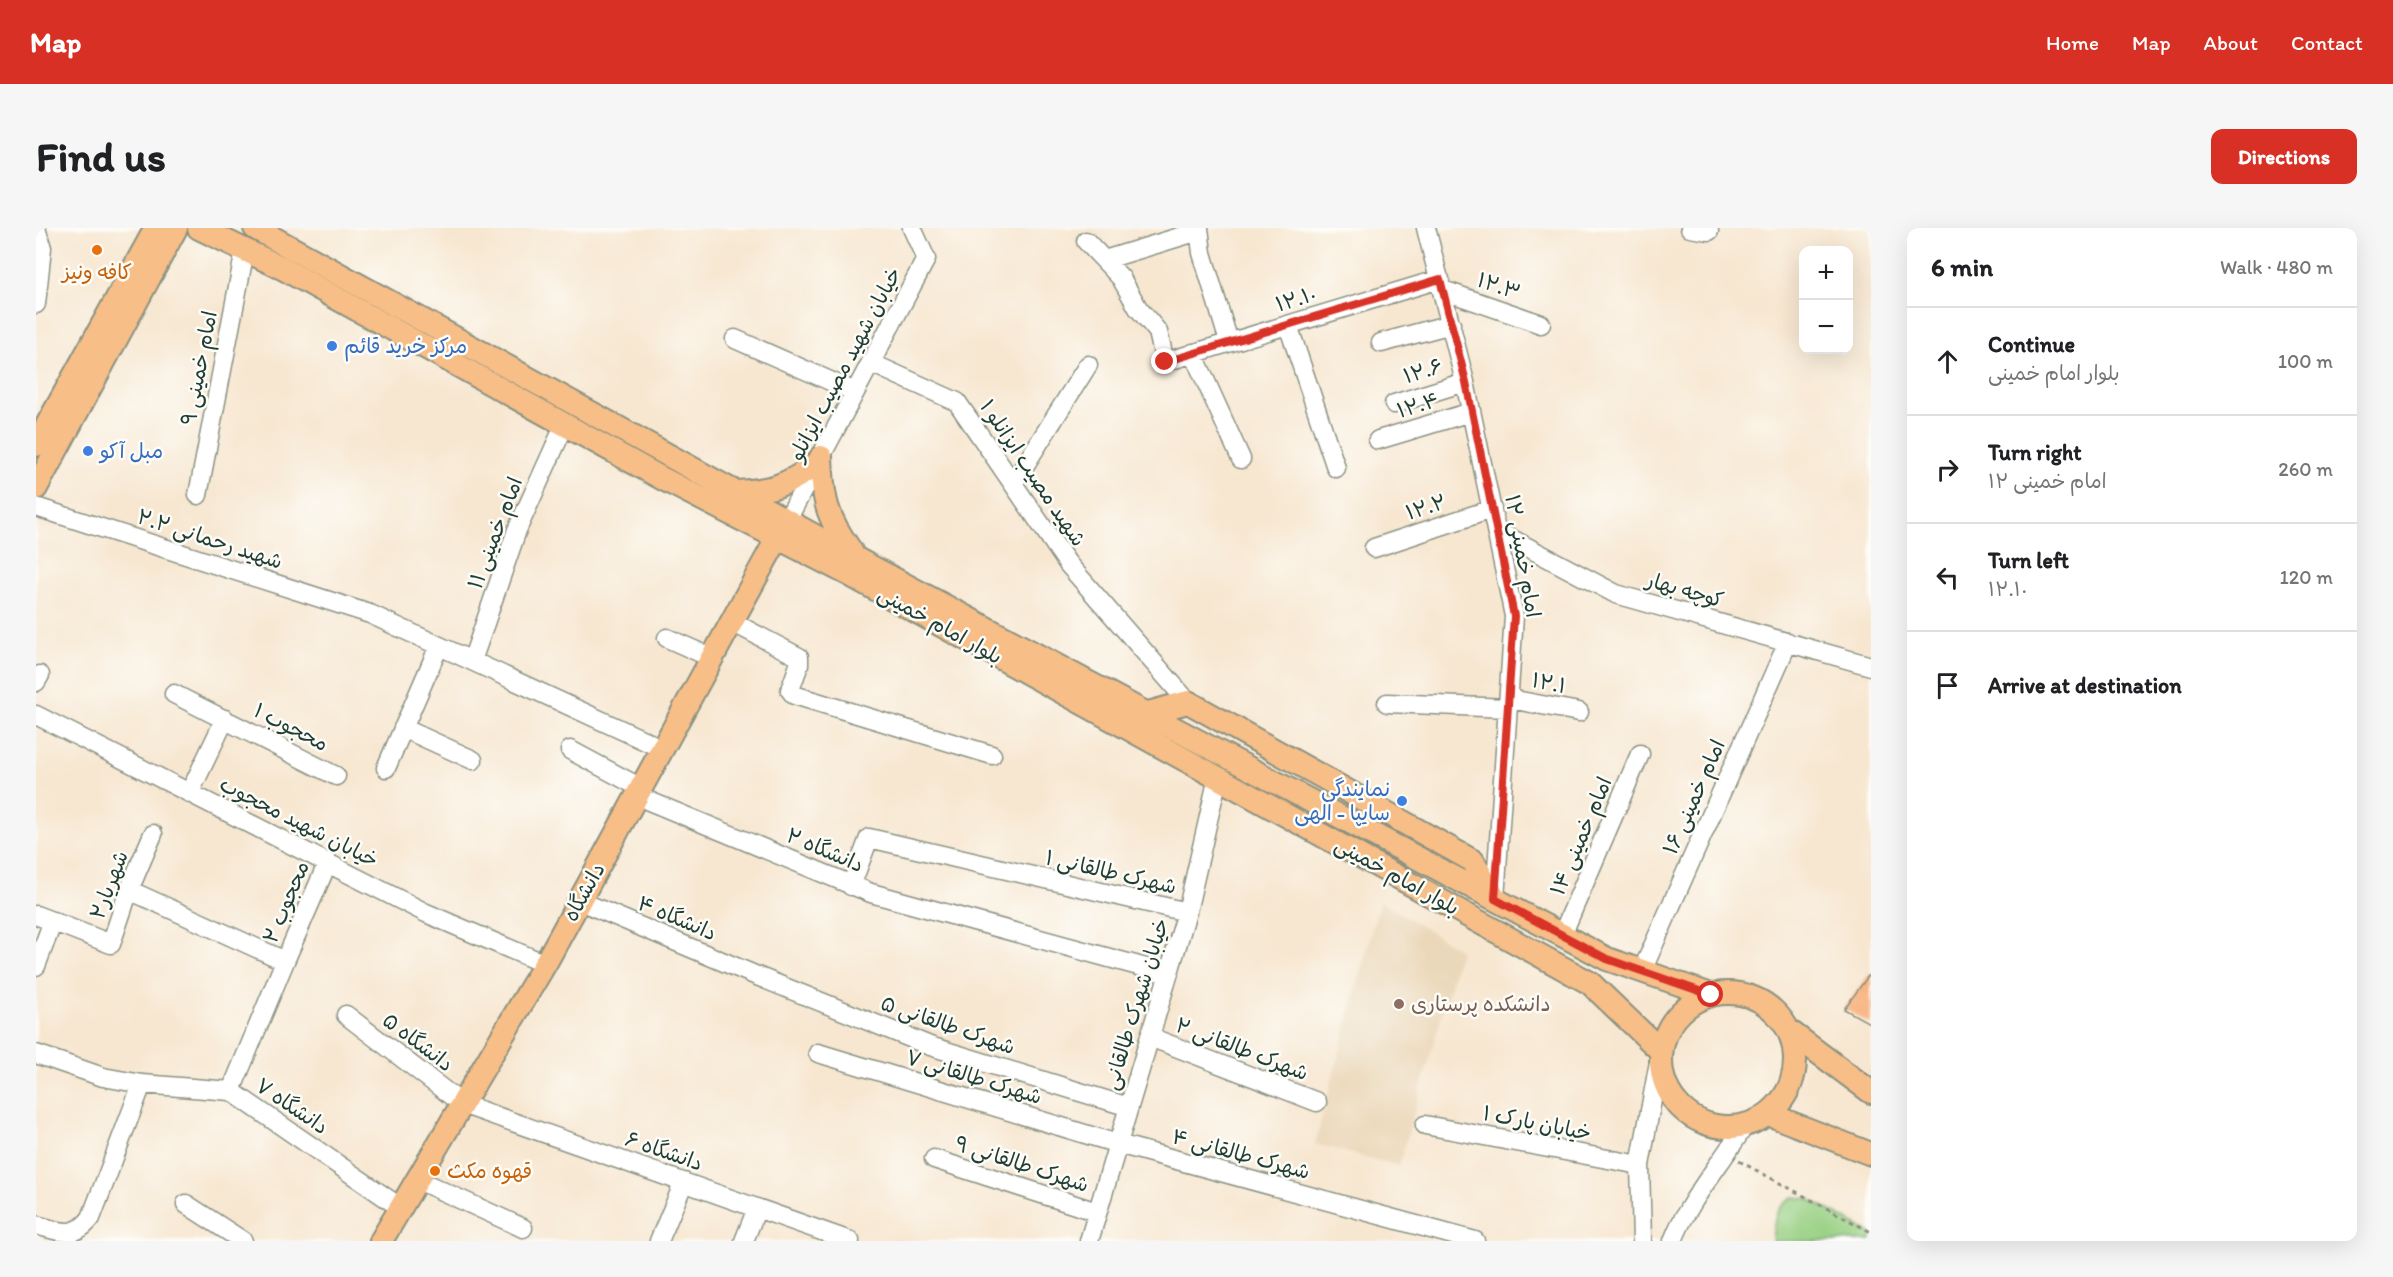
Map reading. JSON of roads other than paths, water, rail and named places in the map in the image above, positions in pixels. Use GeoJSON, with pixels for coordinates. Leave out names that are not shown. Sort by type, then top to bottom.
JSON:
{"type":"FeatureCollection","features":[{"type":"Feature","properties":{"kind":"main road"},"geometry":{"type":"LineString","coordinates":[[36,445],[156,228]]}},
{"type":"Feature","properties":{"kind":"main road"},"geometry":{"type":"LineString","coordinates":[[36,488],[176,228]]}},
{"type":"Feature","properties":{"kind":"main road","name":"بلوار امام خمینی"},"geometry":{"type":"LineString","coordinates":[[199,228],[282,268],[663,479],[855,557],[1607,959],[1711,995]]}},
{"type":"Feature","properties":{"kind":"main road","name":"بلوار امام خمینی"},"geometry":{"type":"LineString","coordinates":[[255,228],[736,492],[782,529],[1218,777],[1590,983],[1661,1051]]}},
{"type":"Feature","properties":{"kind":"main road"},"geometry":{"type":"LineString","coordinates":[[736,492],[765,490],[792,482],[818,461]]}},
{"type":"Feature","properties":{"kind":"main road"},"geometry":{"type":"LineString","coordinates":[[818,461],[822,493],[834,528],[855,557]]}},
{"type":"Feature","properties":{"kind":"main road","name":"دانشگاه"},"geometry":{"type":"LineString","coordinates":[[381,1241],[545,964],[782,529]]}},
{"type":"Feature","properties":{"kind":"main road"},"geometry":{"type":"LineString","coordinates":[[1148,713],[1188,702],[1473,861],[1495,899]]}},
{"type":"Feature","properties":{"kind":"main road"},"geometry":{"type":"LineString","coordinates":[[1218,777],[1257,741]]}},
{"type":"Feature","properties":{"kind":"main road"},"geometry":{"type":"LineString","coordinates":[[1788,1030],[1795,1053],[1793,1076],[1784,1097],[1768,1114],[1744,1126],[1718,1127],[1693,1118],[1674,1101],[1662,1077],[1661,1051],[1670,1026],[1687,1006],[1711,995],[1734,994],[1756,999],[1774,1012],[1788,1030],[1866,1083]]}},
{"type":"Feature","properties":{"kind":"main road"},"geometry":{"type":"LineString","coordinates":[[1768,1114],[1871,1154]]}},
{"type":"Feature","properties":{"kind":"street"},"geometry":{"type":"LineString","coordinates":[[36,228],[42,248],[36,304]]}},
{"type":"Feature","properties":{"kind":"street","name":"خیابان شهید مصیب ایزانلو"},"geometry":{"type":"LineString","coordinates":[[782,529],[926,259],[912,228]]}},
{"type":"Feature","properties":{"kind":"street","name":"امام خمینی ۱۲"},"geometry":{"type":"LineString","coordinates":[[1426,228],[1466,382],[1514,616],[1495,899]]}},
{"type":"Feature","properties":{"kind":"street"},"geometry":{"type":"LineString","coordinates":[[1690,228],[1709,231]]}},
{"type":"Feature","properties":{"kind":"street"},"geometry":{"type":"LineString","coordinates":[[1086,241],[1104,260],[1199,229],[1202,253],[1229,342]]}},
{"type":"Feature","properties":{"kind":"street","name":"امام خمینی ۹"},"geometry":{"type":"LineString","coordinates":[[198,495],[245,250]]}},
{"type":"Feature","properties":{"kind":"street","name":"۱۲.۱۰"},"geometry":{"type":"LineString","coordinates":[[1104,260],[1121,278],[1138,308],[1158,332],[1165,362],[1288,325],[1441,285]]}},
{"type":"Feature","properties":{"kind":"street","name":"۱۲.۳"},"geometry":{"type":"LineString","coordinates":[[1441,285],[1541,324]]}},
{"type":"Feature","properties":{"kind":"street"},"geometry":{"type":"LineString","coordinates":[[1381,344],[1451,324]]}},
{"type":"Feature","properties":{"kind":"street"},"geometry":{"type":"LineString","coordinates":[[1288,325],[1336,468]]}},
{"type":"Feature","properties":{"kind":"street"},"geometry":{"type":"LineString","coordinates":[[735,339],[855,392]]}},
{"type":"Feature","properties":{"kind":"street"},"geometry":{"type":"LineString","coordinates":[[1193,353],[1241,459]]}},
{"type":"Feature","properties":{"kind":"street","name":"شهید مصیب ایزانلو ۱"},"geometry":{"type":"LineString","coordinates":[[871,363],[957,402],[1068,564],[1188,702]]}},
{"type":"Feature","properties":{"kind":"street"},"geometry":{"type":"LineString","coordinates":[[1013,484],[1088,365]]}},
{"type":"Feature","properties":{"kind":"street","name":"۱۲.۶"},"geometry":{"type":"LineString","coordinates":[[1394,404],[1466,382]]}},
{"type":"Feature","properties":{"kind":"street","name":"۱۲.۴"},"geometry":{"type":"LineString","coordinates":[[1378,440],[1471,412]]}},
{"type":"Feature","properties":{"kind":"street","name":"امام خمینی ۱۱"},"geometry":{"type":"LineString","coordinates":[[472,661],[517,530],[565,424]]}},
{"type":"Feature","properties":{"kind":"street","name":"شهید رحمانی ۲.۲"},"geometry":{"type":"LineString","coordinates":[[36,507],[370,614],[663,749]]}},
{"type":"Feature","properties":{"kind":"street","name":"۱۲.۲"},"geometry":{"type":"LineString","coordinates":[[1374,548],[1492,509]]}},
{"type":"Feature","properties":{"kind":"street","name":"کوچه بهار"},"geometry":{"type":"LineString","coordinates":[[1497,531],[1616,594],[1871,666]]}},
{"type":"Feature","properties":{"kind":"street"},"geometry":{"type":"LineString","coordinates":[[732,622],[799,657],[799,665],[790,690],[794,695],[992,755]]}},
{"type":"Feature","properties":{"kind":"street"},"geometry":{"type":"LineString","coordinates":[[667,638],[712,658]]}},
{"type":"Feature","properties":{"kind":"street","name":"امام خمینی ۱۶"},"geometry":{"type":"LineString","coordinates":[[1642,971],[1788,642]]}},
{"type":"Feature","properties":{"kind":"street"},"geometry":{"type":"LineString","coordinates":[[386,768],[439,646]]}},
{"type":"Feature","properties":{"kind":"street","name":"محجوب ۱"},"geometry":{"type":"LineString","coordinates":[[174,694],[336,776]]}},
{"type":"Feature","properties":{"kind":"street","name":"۱۲.۱"},"geometry":{"type":"LineString","coordinates":[[1387,703],[1509,703],[1579,712]]}},
{"type":"Feature","properties":{"kind":"street","name":"خیابان شهید محجوب"},"geometry":{"type":"LineString","coordinates":[[36,715],[426,914],[545,964]]}},
{"type":"Feature","properties":{"kind":"street","name":"محجوب ۱"},"geometry":{"type":"LineString","coordinates":[[190,792],[225,719]]}},
{"type":"Feature","properties":{"kind":"street"},"geometry":{"type":"LineString","coordinates":[[403,729],[473,760]]}},
{"type":"Feature","properties":{"kind":"street","name":"دانشگاه ۲"},"geometry":{"type":"LineString","coordinates":[[570,750],[639,792],[851,886],[1168,974]]}},
{"type":"Feature","properties":{"kind":"street","name":"امام خمینی ۱۴"},"geometry":{"type":"LineString","coordinates":[[1562,935],[1640,754]]}},
{"type":"Feature","properties":{"kind":"street","name":"خیابان شهرک طالقانی"},"geometry":{"type":"LineString","coordinates":[[1089,1241],[1187,912],[1218,777]]}},
{"type":"Feature","properties":{"kind":"street","name":"شهریار۲"},"geometry":{"type":"LineString","coordinates":[[45,918],[111,944],[129,890],[153,834]]}},
{"type":"Feature","properties":{"kind":"street","name":"شهرک طالقانی ۱"},"geometry":{"type":"LineString","coordinates":[[851,886],[869,838],[1187,912]]}},
{"type":"Feature","properties":{"kind":"street","name":"محجوب ۲"},"geometry":{"type":"LineString","coordinates":[[231,1091],[328,862]]}},
{"type":"Feature","properties":{"kind":"street"},"geometry":{"type":"LineString","coordinates":[[129,890],[285,961]]}},
{"type":"Feature","properties":{"kind":"street","name":"دانشگاه ۴"},"geometry":{"type":"LineString","coordinates":[[580,901],[757,976]]}},
{"type":"Feature","properties":{"kind":"street"},"geometry":{"type":"LineString","coordinates":[[36,966],[45,918]]}},
{"type":"Feature","properties":{"kind":"street","name":"شهرک طالقانی ۵"},"geometry":{"type":"LineString","coordinates":[[757,976],[930,1046],[1129,1107]]}},
{"type":"Feature","properties":{"kind":"street","name":"دانشگاه ۵"},"geometry":{"type":"LineString","coordinates":[[346,1015],[462,1104]]}},
{"type":"Feature","properties":{"kind":"street","name":"شهرک طالقانی ۲"},"geometry":{"type":"LineString","coordinates":[[1150,1036],[1317,1102]]}},
{"type":"Feature","properties":{"kind":"street"},"geometry":{"type":"LineString","coordinates":[[1642,1241],[1640,1165],[1661,1051]]}},
{"type":"Feature","properties":{"kind":"street","name":"شهرک طالقانی ۷"},"geometry":{"type":"LineString","coordinates":[[818,1053],[1118,1144]]}},
{"type":"Feature","properties":{"kind":"street","name":"دانشگاه ۷"},"geometry":{"type":"LineString","coordinates":[[36,1054],[103,1077],[142,1084],[231,1091],[401,1208]]}},
{"type":"Feature","properties":{"kind":"street"},"geometry":{"type":"LineString","coordinates":[[36,1225],[69,1234],[84,1228],[91,1218],[142,1084]]}},
{"type":"Feature","properties":{"kind":"street","name":"دانشگاه ۶"},"geometry":{"type":"LineString","coordinates":[[462,1104],[850,1241]]}},
{"type":"Feature","properties":{"kind":"street","name":"خیابان پارک ۱"},"geometry":{"type":"LineString","coordinates":[[1425,1125],[1640,1165]]}},
{"type":"Feature","properties":{"kind":"street"},"geometry":{"type":"LineString","coordinates":[[1673,1241],[1679,1224],[1727,1155],[1744,1126]]}},
{"type":"Feature","properties":{"kind":"street","name":"شهرک طالقانی ۴"},"geometry":{"type":"LineString","coordinates":[[1118,1144],[1475,1241]]}},
{"type":"Feature","properties":{"kind":"street","name":"شهرک طالقانی ۹"},"geometry":{"type":"LineString","coordinates":[[934,1159],[1097,1212]]}},
{"type":"Feature","properties":{"kind":"street"},"geometry":{"type":"LineString","coordinates":[[418,1180],[523,1228]]}},
{"type":"Feature","properties":{"kind":"street"},"geometry":{"type":"LineString","coordinates":[[659,1241],[684,1182]]}},
{"type":"Feature","properties":{"kind":"street"},"geometry":{"type":"LineString","coordinates":[[186,1204],[243,1241]]}},
{"type":"Feature","properties":{"kind":"street"},"geometry":{"type":"LineString","coordinates":[[744,1241],[757,1208]]}},
{"type":"Feature","properties":{"kind":"place","name":"کافه ونیز"},"geometry":{"type":"Point","coordinates":[97,250]}},
{"type":"Feature","properties":{"kind":"place","name":"مرکز خرید قائم"},"geometry":{"type":"Point","coordinates":[332,346]}},
{"type":"Feature","properties":{"kind":"place","name":"مبل آکو"},"geometry":{"type":"Point","coordinates":[88,451]}},
{"type":"Feature","properties":{"kind":"place","name":"نمایندگی سایپا - الهی"},"geometry":{"type":"Point","coordinates":[1402,801]}},
{"type":"Feature","properties":{"kind":"place","name":"دانشکده پرستاری"},"geometry":{"type":"Point","coordinates":[1399,1004]}},
{"type":"Feature","properties":{"kind":"place","name":"قهوه مکث"},"geometry":{"type":"Point","coordinates":[435,1171]}}]}
